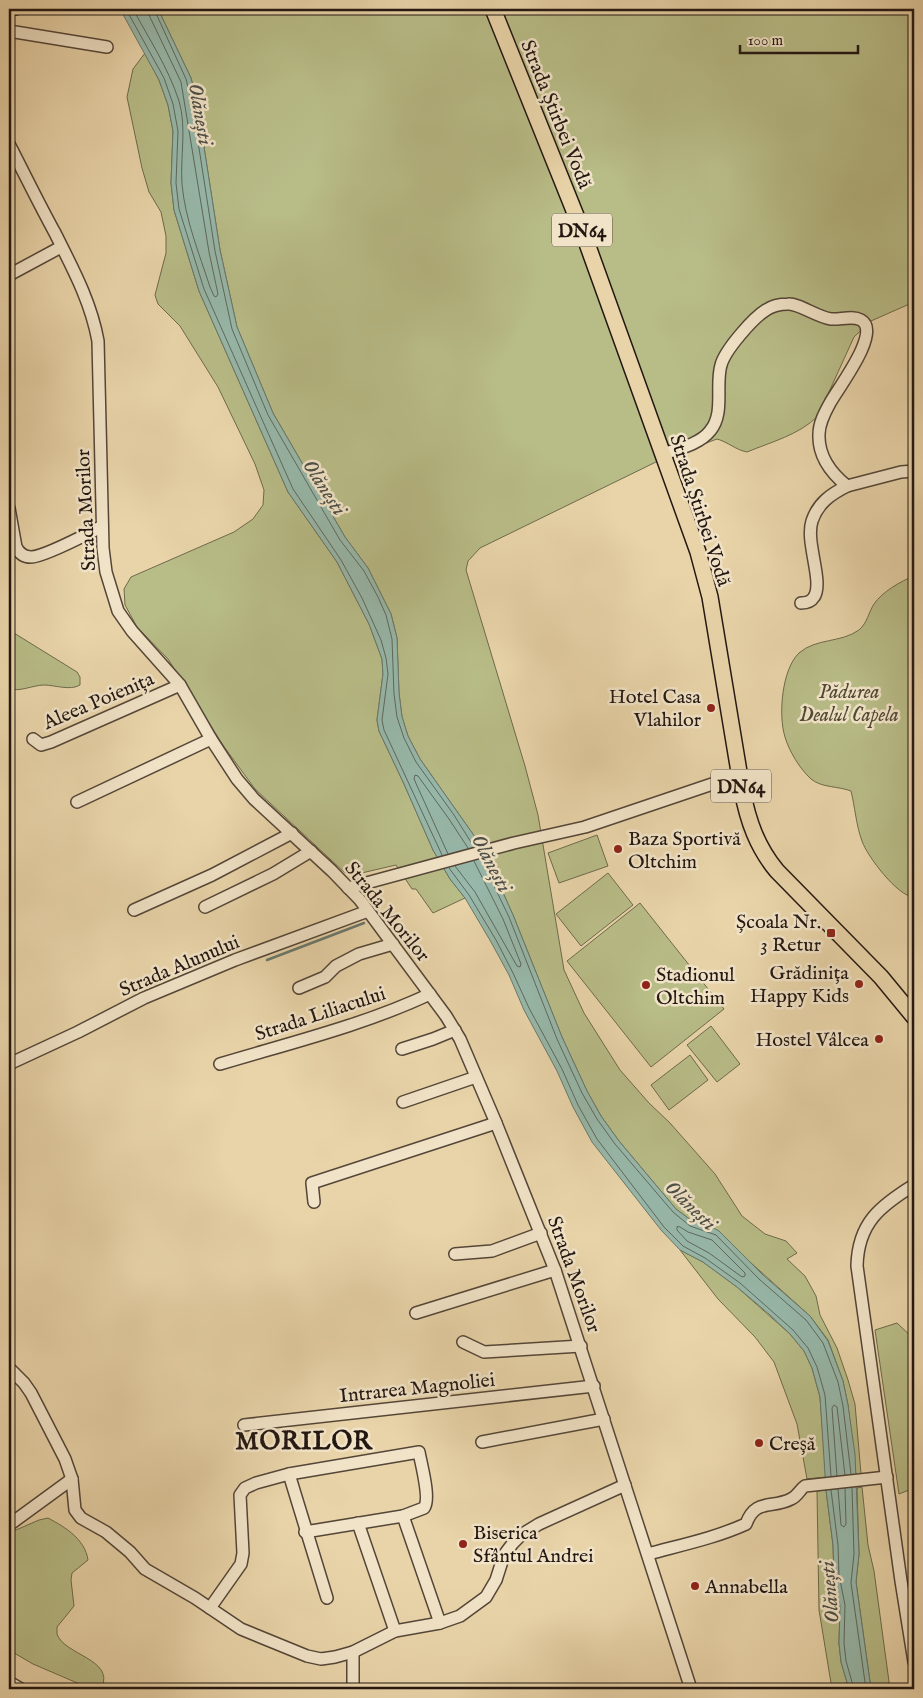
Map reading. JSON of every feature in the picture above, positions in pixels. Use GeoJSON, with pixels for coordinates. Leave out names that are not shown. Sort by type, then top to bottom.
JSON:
{"type":"FeatureCollection","features":[{"type":"Feature","properties":{"kind":"main road","name":"Strada Știrbei Vodă"},"geometry":{"type":"LineString","coordinates":[[493,9],[586,238],[694,538],[704,570],[739,775],[754,836],[769,862],[786,882],[881,977],[914,1017]]}},
{"type":"Feature","properties":{"kind":"street"},"geometry":{"type":"LineString","coordinates":[[9,32],[107,48]]}},
{"type":"Feature","properties":{"kind":"street","name":"Strada Morilor"},"geometry":{"type":"LineString","coordinates":[[9,144],[91,309],[98,341],[101,527],[106,572],[118,611],[132,631],[180,684],[211,739],[237,778],[254,799],[348,888],[368,911],[455,1030],[496,1123],[555,1270],[691,1689]]}},
{"type":"Feature","properties":{"kind":"street"},"geometry":{"type":"LineString","coordinates":[[9,275],[61,246]]}},
{"type":"Feature","properties":{"kind":"street"},"geometry":{"type":"LineString","coordinates":[[663,454],[698,440],[711,431],[717,415],[719,375],[724,356],[733,343],[765,310],[790,304],[814,315],[831,319],[856,318],[865,324],[868,331],[861,352],[823,418],[819,433],[823,456],[834,474],[847,486]]}},
{"type":"Feature","properties":{"kind":"street"},"geometry":{"type":"LineString","coordinates":[[801,602],[807,602],[814,598],[817,589],[810,533],[812,521],[823,502],[830,495],[847,486],[901,472],[914,471]]}},
{"type":"Feature","properties":{"kind":"street"},"geometry":{"type":"LineString","coordinates":[[9,508],[18,552],[31,557],[101,527]]}},
{"type":"Feature","properties":{"kind":"street","name":"Aleea Poienița"},"geometry":{"type":"LineString","coordinates":[[33,739],[41,745],[51,742],[180,684]]}},
{"type":"Feature","properties":{"kind":"street"},"geometry":{"type":"LineString","coordinates":[[77,802],[211,739]]}},
{"type":"Feature","properties":{"kind":"street"},"geometry":{"type":"LineString","coordinates":[[348,888],[416,868],[585,827],[739,775]]}},
{"type":"Feature","properties":{"kind":"street"},"geometry":{"type":"LineString","coordinates":[[134,910],[212,875],[292,833]]}},
{"type":"Feature","properties":{"kind":"street"},"geometry":{"type":"LineString","coordinates":[[205,907],[273,874],[311,852]]}},
{"type":"Feature","properties":{"kind":"street","name":"Strada Alunului"},"geometry":{"type":"LineString","coordinates":[[9,1064],[78,1032],[144,998],[235,960],[368,911]]}},
{"type":"Feature","properties":{"kind":"street"},"geometry":{"type":"LineString","coordinates":[[299,988],[325,977],[342,962],[359,954],[392,944]]}},
{"type":"Feature","properties":{"kind":"street","name":"Strada Liliacului"},"geometry":{"type":"LineString","coordinates":[[220,1064],[397,1009],[430,994]]}},
{"type":"Feature","properties":{"kind":"street"},"geometry":{"type":"LineString","coordinates":[[402,1049],[455,1030]]}},
{"type":"Feature","properties":{"kind":"street"},"geometry":{"type":"LineString","coordinates":[[404,1102],[476,1077]]}},
{"type":"Feature","properties":{"kind":"street"},"geometry":{"type":"LineString","coordinates":[[314,1202],[312,1183],[496,1123]]}},
{"type":"Feature","properties":{"kind":"street"},"geometry":{"type":"LineString","coordinates":[[914,1185],[885,1205],[871,1218],[862,1233],[857,1254],[858,1279],[914,1662]]}},
{"type":"Feature","properties":{"kind":"street"},"geometry":{"type":"LineString","coordinates":[[455,1254],[492,1251],[541,1233]]}},
{"type":"Feature","properties":{"kind":"street"},"geometry":{"type":"LineString","coordinates":[[416,1313],[555,1270]]}},
{"type":"Feature","properties":{"kind":"street"},"geometry":{"type":"LineString","coordinates":[[464,1342],[484,1352],[581,1346]]}},
{"type":"Feature","properties":{"kind":"street"},"geometry":{"type":"LineString","coordinates":[[9,1368],[24,1383],[31,1394],[65,1460],[72,1479],[75,1510],[81,1518],[106,1532],[150,1572],[241,1629],[307,1656],[321,1659],[335,1658],[353,1652],[395,1631],[440,1623],[460,1616],[486,1597],[496,1580],[508,1548],[529,1529],[626,1485]]}},
{"type":"Feature","properties":{"kind":"street","name":"Intrarea Magnoliei"},"geometry":{"type":"LineString","coordinates":[[244,1425],[594,1386]]}},
{"type":"Feature","properties":{"kind":"street"},"geometry":{"type":"LineString","coordinates":[[482,1442],[604,1419]]}},
{"type":"Feature","properties":{"kind":"street"},"geometry":{"type":"LineString","coordinates":[[210,1608],[241,1564],[243,1553],[240,1495],[245,1488],[289,1474],[419,1452],[427,1498],[426,1505],[419,1511],[403,1516],[305,1532]]}},
{"type":"Feature","properties":{"kind":"street"},"geometry":{"type":"LineString","coordinates":[[289,1474],[305,1532],[327,1598]]}},
{"type":"Feature","properties":{"kind":"street"},"geometry":{"type":"LineString","coordinates":[[648,1554],[736,1529],[746,1524],[749,1515],[757,1508],[790,1500],[797,1496],[805,1486],[887,1478]]}},
{"type":"Feature","properties":{"kind":"street"},"geometry":{"type":"LineString","coordinates":[[9,1525],[72,1479]]}},
{"type":"Feature","properties":{"kind":"street"},"geometry":{"type":"LineString","coordinates":[[403,1516],[440,1623]]}},
{"type":"Feature","properties":{"kind":"street"},"geometry":{"type":"LineString","coordinates":[[358,1523],[395,1631]]}},
{"type":"Feature","properties":{"kind":"street"},"geometry":{"type":"LineString","coordinates":[[353,1652],[353,1689]]}},
{"type":"Feature","properties":{"kind":"street"},"geometry":{"type":"LineString","coordinates":[[9,1682],[21,1689]]}},
{"type":"Feature","properties":{"kind":"green space"},"geometry":{"type":"Polygon","coordinates":[[[158,9],[914,9],[914,302],[871,321],[854,337],[818,416],[802,428],[747,452],[717,439],[658,461],[480,548],[468,561],[466,570],[538,815],[564,970],[584,1013],[620,1070],[715,1174],[742,1216],[765,1234],[786,1241],[797,1253],[787,1259],[805,1276],[816,1296],[820,1315],[837,1348],[855,1404],[861,1474],[856,1475],[848,1405],[843,1381],[828,1340],[810,1316],[710,1226],[692,1221],[676,1209],[619,1141],[601,1116],[562,1037],[496,877],[475,837],[420,759],[408,736],[402,717],[397,638],[391,614],[368,568],[345,537],[273,413],[237,327],[220,250],[197,102],[191,78],[158,9]]]}},
{"type":"Feature","properties":{"kind":"green space"},"geometry":{"type":"Polygon","coordinates":[[[145,53],[159,80],[168,105],[173,131],[171,183],[174,210],[199,291],[288,492],[337,562],[369,624],[382,659],[383,674],[377,720],[379,731],[433,850],[450,879],[465,898],[433,913],[416,889],[412,889],[396,865],[353,875],[345,873],[255,789],[225,748],[168,659],[137,627],[125,605],[124,589],[131,577],[234,532],[253,519],[263,505],[264,490],[255,464],[218,387],[180,326],[158,304],[155,295],[166,253],[166,236],[161,212],[149,192],[142,168],[127,97],[133,69],[145,53]]]}},
{"type":"Feature","properties":{"kind":"green space","name":"Pădurea Dealul Capela"},"geometry":{"type":"Polygon","coordinates":[[[914,576],[914,897],[900,890],[884,875],[865,848],[860,835],[851,791],[815,782],[799,765],[792,754],[783,728],[782,705],[785,681],[793,660],[799,653],[813,645],[844,637],[859,630],[874,604],[882,595],[914,576]]]}},
{"type":"Feature","properties":{"kind":"green space"},"geometry":{"type":"Polygon","coordinates":[[[9,630],[77,672],[80,677],[80,685],[72,688],[40,685],[17,690],[9,688],[9,630]]]}},
{"type":"Feature","properties":{"kind":"green space"},"geometry":{"type":"Polygon","coordinates":[[[597,835],[608,866],[559,883],[548,853],[597,835]]]}},
{"type":"Feature","properties":{"kind":"green space"},"geometry":{"type":"Polygon","coordinates":[[[608,873],[633,905],[581,946],[556,914],[608,873]]]}},
{"type":"Feature","properties":{"kind":"green space","name":"Stadionul Oltchim"},"geometry":{"type":"Polygon","coordinates":[[[640,903],[724,1009],[651,1067],[567,961],[640,903]]]}},
{"type":"Feature","properties":{"kind":"green space"},"geometry":{"type":"Polygon","coordinates":[[[711,1026],[740,1064],[717,1082],[687,1045],[711,1026]]]}},
{"type":"Feature","properties":{"kind":"green space"},"geometry":{"type":"Polygon","coordinates":[[[690,1055],[708,1080],[669,1110],[651,1085],[690,1055]]]}},
{"type":"Feature","properties":{"kind":"green space"},"geometry":{"type":"Polygon","coordinates":[[[680,1250],[703,1262],[737,1287],[790,1334],[804,1351],[812,1368],[820,1397],[826,1477],[807,1479],[797,1424],[774,1362],[755,1337],[718,1299],[680,1250]]]}},
{"type":"Feature","properties":{"kind":"green space"},"geometry":{"type":"Polygon","coordinates":[[[897,1323],[914,1339],[914,1488],[899,1494],[875,1330],[897,1323]]]}},
{"type":"Feature","properties":{"kind":"green space"},"geometry":{"type":"Polygon","coordinates":[[[862,1487],[868,1545],[874,1571],[890,1689],[871,1689],[856,1582],[859,1554],[857,1488],[862,1487]]]}},
{"type":"Feature","properties":{"kind":"green space"},"geometry":{"type":"Polygon","coordinates":[[[826,1490],[833,1545],[834,1576],[840,1606],[839,1643],[841,1662],[849,1689],[832,1689],[819,1610],[817,1491],[826,1490]]]}},
{"type":"Feature","properties":{"kind":"green space"},"geometry":{"type":"Polygon","coordinates":[[[48,1518],[61,1525],[79,1540],[88,1560],[72,1573],[74,1606],[57,1627],[57,1634],[61,1641],[95,1663],[101,1670],[104,1678],[102,1687],[96,1689],[89,1688],[33,1664],[9,1650],[9,1533],[48,1518]]]}},
{"type":"Feature","properties":{"kind":"water"},"geometry":{"type":"Polygon","coordinates":[[[120,9],[158,9],[191,78],[197,102],[220,250],[237,327],[273,413],[345,537],[368,568],[391,614],[397,638],[402,717],[408,736],[420,759],[475,837],[496,877],[562,1037],[587,1091],[601,1116],[619,1141],[676,1209],[692,1221],[710,1226],[719,1231],[763,1275],[810,1316],[828,1341],[843,1381],[855,1454],[859,1554],[856,1582],[871,1689],[849,1689],[841,1662],[839,1643],[840,1606],[834,1576],[820,1397],[812,1368],[804,1351],[790,1334],[769,1314],[703,1262],[680,1250],[661,1230],[592,1142],[524,1010],[509,975],[465,898],[450,879],[433,850],[379,731],[377,720],[383,674],[382,659],[369,624],[337,562],[288,492],[199,291],[174,210],[171,183],[173,131],[168,105],[159,80],[120,9]]]}},
{"type":"Feature","properties":{"kind":"waterway"},"geometry":{"type":"LineString","coordinates":[[267,960],[364,923]]}},
{"type":"Feature","properties":{"kind":"place","name":"Hotel Casa Vlahilor"},"geometry":{"type":"Point","coordinates":[711,708]}},
{"type":"Feature","properties":{"kind":"place","name":"Baza Sportivă Oltchim"},"geometry":{"type":"Point","coordinates":[618,849]}},
{"type":"Feature","properties":{"kind":"place","name":"Școala Nr. 3 Retur"},"geometry":{"type":"Point","coordinates":[831,933]}},
{"type":"Feature","properties":{"kind":"place","name":"Grădinița Happy Kids"},"geometry":{"type":"Point","coordinates":[859,984]}},
{"type":"Feature","properties":{"kind":"place","name":"Stadionul Oltchim"},"geometry":{"type":"Point","coordinates":[646,985]}},
{"type":"Feature","properties":{"kind":"place","name":"Hostel Vâlcea"},"geometry":{"type":"Point","coordinates":[879,1039]}},
{"type":"Feature","properties":{"kind":"place","name":"Creșă"},"geometry":{"type":"Point","coordinates":[759,1443]}},
{"type":"Feature","properties":{"kind":"place","name":"Biserica Sfântul Andrei"},"geometry":{"type":"Point","coordinates":[463,1544]}},
{"type":"Feature","properties":{"kind":"place","name":"Annabella"},"geometry":{"type":"Point","coordinates":[695,1586]}},
{"type":"Feature","properties":{"kind":"district","name":"MORILOR"},"geometry":{"type":"Point","coordinates":[304,1440]}},
{"type":"Feature","properties":{"kind":"water label","name":"Olănești"},"geometry":{"type":"Point","coordinates":[201,114]}},
{"type":"Feature","properties":{"kind":"water label","name":"Olănești"},"geometry":{"type":"Point","coordinates":[325,487]}},
{"type":"Feature","properties":{"kind":"water label","name":"Olănești"},"geometry":{"type":"Point","coordinates":[492,863]}},
{"type":"Feature","properties":{"kind":"water label","name":"Olănești"},"geometry":{"type":"Point","coordinates":[691,1205]}},
{"type":"Feature","properties":{"kind":"water label","name":"Olănești"},"geometry":{"type":"Point","coordinates":[829,1592]}}]}
